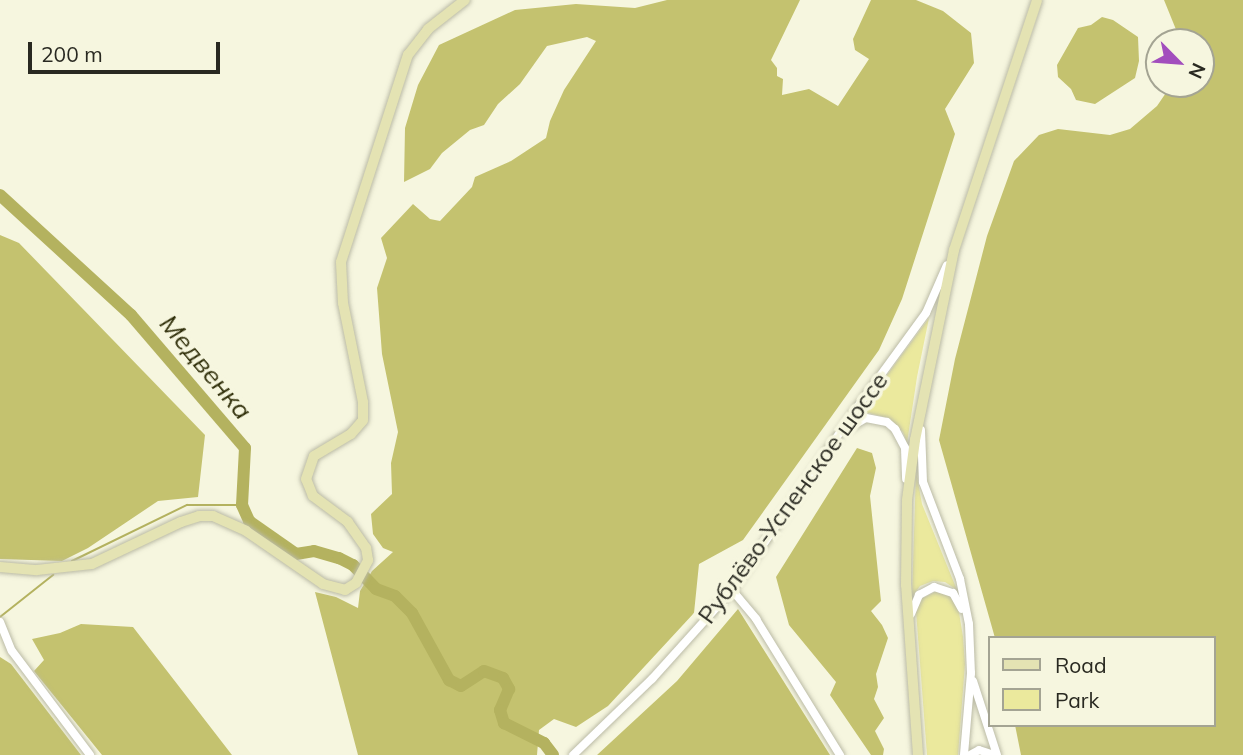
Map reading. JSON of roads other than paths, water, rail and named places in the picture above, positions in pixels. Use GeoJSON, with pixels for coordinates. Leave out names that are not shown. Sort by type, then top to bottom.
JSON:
{"type":"FeatureCollection","features":[{"type":"Feature","properties":{"kind":"main road"},"geometry":{"type":"LineString","coordinates":[[0,567],[37,570],[92,564],[181,522],[199,516],[213,516],[234,523],[323,584],[345,590],[356,583],[366,566],[366,548],[356,531],[313,496],[306,479],[314,456],[351,434],[363,420],[363,402],[341,292],[342,255],[408,55],[428,29],[465,0]]}},
{"type":"Feature","properties":{"kind":"main road","name":"Рублёво-Успенское шоссе"},"geometry":{"type":"LineString","coordinates":[[918,755],[909,666],[907,500],[924,388],[954,250],[1037,0]]}},
{"type":"Feature","properties":{"kind":"street","name":"Рублёво-Успенское шоссе"},"geometry":{"type":"LineString","coordinates":[[573,755],[653,679],[732,590],[926,313],[954,250]]}},
{"type":"Feature","properties":{"kind":"street"},"geometry":{"type":"LineString","coordinates":[[924,388],[920,440],[923,482],[960,579],[971,646],[964,755]]}},
{"type":"Feature","properties":{"kind":"street"},"geometry":{"type":"LineString","coordinates":[[840,434],[853,423],[866,418],[878,419],[895,429],[905,448],[907,500]]}},
{"type":"Feature","properties":{"kind":"street"},"geometry":{"type":"LineString","coordinates":[[909,666],[913,606],[919,595],[929,588],[944,588],[958,598],[971,646]]}},
{"type":"Feature","properties":{"kind":"street"},"geometry":{"type":"LineString","coordinates":[[732,590],[756,618],[840,755]]}},
{"type":"Feature","properties":{"kind":"street"},"geometry":{"type":"LineString","coordinates":[[0,622],[12,651],[90,755]]}},
{"type":"Feature","properties":{"kind":"street"},"geometry":{"type":"LineString","coordinates":[[971,673],[996,755]]}},
{"type":"Feature","properties":{"kind":"street"},"geometry":{"type":"LineString","coordinates":[[970,755],[979,750],[996,755]]}},
{"type":"Feature","properties":{"kind":"waterway","name":"Медвенка"},"geometry":{"type":"LineString","coordinates":[[0,195],[131,315],[245,448],[242,505],[249,521],[296,554],[314,551],[353,565],[376,589],[395,596],[412,613],[449,680],[461,686],[484,671],[503,678],[509,689],[500,710],[504,723],[544,743],[553,755]]}},
{"type":"Feature","properties":{"kind":"waterway","name":"Медвенка"},"geometry":{"type":"LineString","coordinates":[[0,200],[4,199]]}},
{"type":"Feature","properties":{"kind":"waterway"},"geometry":{"type":"LineString","coordinates":[[72,561],[187,505],[242,505]]}},
{"type":"Feature","properties":{"kind":"waterway"},"geometry":{"type":"LineString","coordinates":[[0,617],[53,575]]}}]}
